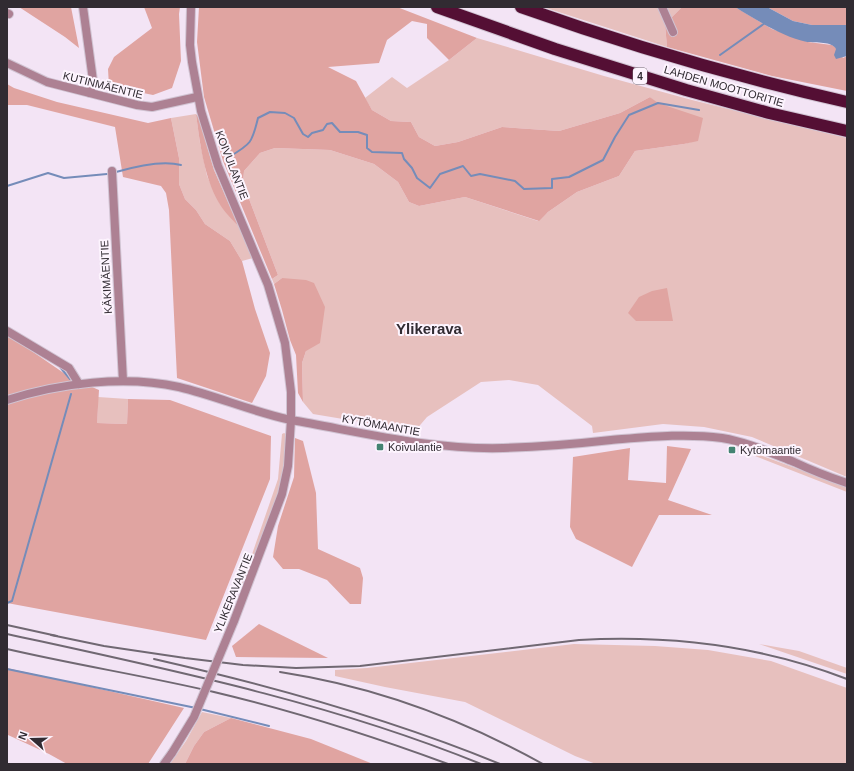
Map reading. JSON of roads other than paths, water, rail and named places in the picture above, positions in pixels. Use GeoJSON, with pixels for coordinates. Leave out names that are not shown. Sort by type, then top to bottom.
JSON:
{"type":"FeatureCollection","features":[{"type":"Feature","properties":{"kind":"highway","name":"LAHDEN MOOTTORITIE"},"geometry":{"type":"LineString","coordinates":[[437,7],[555,49],[686,90],[769,113],[847,131]]}},
{"type":"Feature","properties":{"kind":"highway","name":"LAHDEN MOOTTORITIE"},"geometry":{"type":"LineString","coordinates":[[521,7],[699,64],[779,86],[847,102]]}},
{"type":"Feature","properties":{"kind":"street"},"geometry":{"type":"LineString","coordinates":[[83,7],[92,73],[90,93]]}},
{"type":"Feature","properties":{"kind":"street","name":"KOIVULANTIE"},"geometry":{"type":"LineString","coordinates":[[191,7],[190,44],[197,97],[208,138],[218,166],[260,265],[275,307],[285,343],[288,362],[291,392],[291,420]]}},
{"type":"Feature","properties":{"kind":"street"},"geometry":{"type":"LineString","coordinates":[[662,7],[672,32]]}},
{"type":"Feature","properties":{"kind":"street","name":"KUTINMÄENTIE"},"geometry":{"type":"LineString","coordinates":[[7,63],[47,82],[137,106],[152,107],[197,97]]}},
{"type":"Feature","properties":{"kind":"street","name":"KÄKIMÄENTIE"},"geometry":{"type":"LineString","coordinates":[[112,171],[123,381]]}},
{"type":"Feature","properties":{"kind":"street"},"geometry":{"type":"LineString","coordinates":[[7,330],[69,368],[79,384]]}},
{"type":"Feature","properties":{"kind":"street","name":"KYTÖMAANTIE"},"geometry":{"type":"LineString","coordinates":[[7,400],[44,390],[79,384],[123,381],[164,384],[261,413],[291,420],[381,436],[463,448],[535,447],[684,435],[724,438],[762,449],[847,483]]}},
{"type":"Feature","properties":{"kind":"street","name":"YLIKERAVANTIE"},"geometry":{"type":"LineString","coordinates":[[164,764],[194,717],[263,548],[282,494],[288,466],[291,420]]}},
{"type":"Feature","properties":{"kind":"water"},"geometry":{"type":"Polygon","coordinates":[[[735,7],[767,7],[793,21],[812,25],[847,25],[847,56],[836,59],[834,55],[836,49],[834,46],[823,43],[807,42],[788,36],[770,28],[735,7]]]}},
{"type":"Feature","properties":{"kind":"waterway"},"geometry":{"type":"LineString","coordinates":[[720,55],[765,23]]}},
{"type":"Feature","properties":{"kind":"waterway"},"geometry":{"type":"LineString","coordinates":[[229,157],[250,142],[258,118],[270,112],[285,113],[294,118],[303,134],[308,137],[312,133],[323,130],[327,124],[332,123],[340,132],[358,132],[367,135],[367,148],[372,152],[402,153],[404,159],[412,168],[417,178],[430,188],[440,174],[463,166],[471,176],[480,174],[515,181],[524,189],[552,188],[552,179],[569,177],[603,160],[629,115],[658,103],[699,110]]}},
{"type":"Feature","properties":{"kind":"waterway"},"geometry":{"type":"LineString","coordinates":[[116,172],[139,166],[166,163],[181,165]]}},
{"type":"Feature","properties":{"kind":"waterway"},"geometry":{"type":"LineString","coordinates":[[7,186],[48,173],[64,178],[107,174]]}},
{"type":"Feature","properties":{"kind":"waterway"},"geometry":{"type":"LineString","coordinates":[[60,367],[70,379]]}},
{"type":"Feature","properties":{"kind":"waterway"},"geometry":{"type":"LineString","coordinates":[[7,603],[12,601],[71,394]]}},
{"type":"Feature","properties":{"kind":"waterway"},"geometry":{"type":"LineString","coordinates":[[7,669],[196,708]]}},
{"type":"Feature","properties":{"kind":"waterway"},"geometry":{"type":"LineString","coordinates":[[200,709],[269,726]]}},
{"type":"Feature","properties":{"kind":"railway"},"geometry":{"type":"LineString","coordinates":[[7,625],[57,636]]}},
{"type":"Feature","properties":{"kind":"railway"},"geometry":{"type":"LineString","coordinates":[[7,634],[187,674],[306,705],[365,722],[424,742],[481,764]]}},
{"type":"Feature","properties":{"kind":"railway"},"geometry":{"type":"LineString","coordinates":[[51,635],[104,646],[185,658],[243,665],[296,668],[360,666],[579,640],[647,639],[681,641],[749,651],[782,658],[847,679]]}},
{"type":"Feature","properties":{"kind":"railway"},"geometry":{"type":"LineString","coordinates":[[7,649],[244,699],[332,725],[448,764]]}},
{"type":"Feature","properties":{"kind":"railway"},"geometry":{"type":"LineString","coordinates":[[154,659],[242,680],[329,704],[458,747],[500,764]]}},
{"type":"Feature","properties":{"kind":"railway"},"geometry":{"type":"LineString","coordinates":[[280,672],[349,686],[416,706],[481,733],[543,764]]}},
{"type":"Feature","properties":{"kind":"place","name":"Koivulantie"},"geometry":{"type":"Point","coordinates":[380,447]}},
{"type":"Feature","properties":{"kind":"place","name":"Kytömaantie"},"geometry":{"type":"Point","coordinates":[732,450]}},
{"type":"Feature","properties":{"kind":"district","name":"Ylikerava"},"geometry":{"type":"Point","coordinates":[429,328]}}]}
